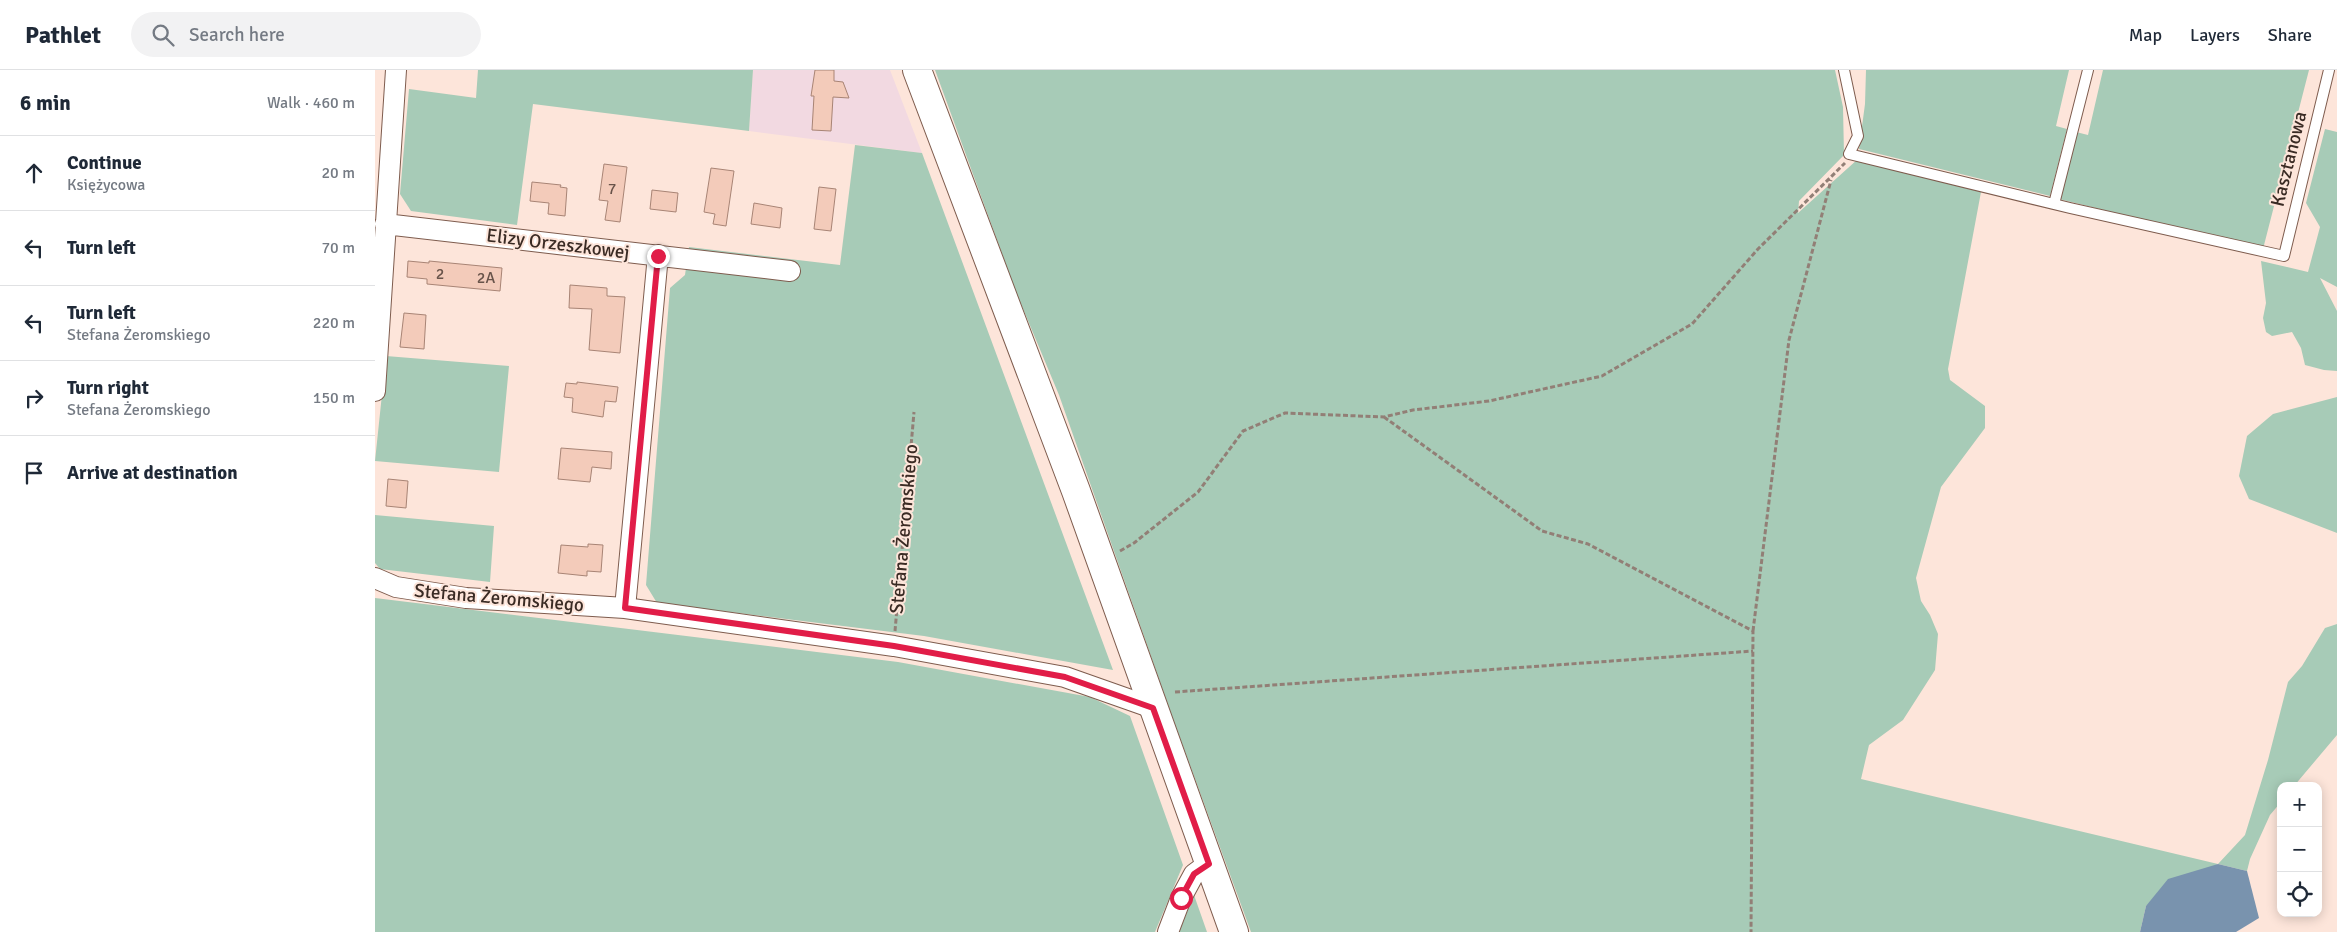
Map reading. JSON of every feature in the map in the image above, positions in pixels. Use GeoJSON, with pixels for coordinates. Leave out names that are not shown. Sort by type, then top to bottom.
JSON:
{"type":"FeatureCollection","features":[{"type":"Feature","properties":{"kind":"street"},"geometry":{"type":"LineString","coordinates":[[375,391],[396,70]]}},
{"type":"Feature","properties":{"kind":"street"},"geometry":{"type":"LineString","coordinates":[[917,70],[1101,562],[1234,932]]}},
{"type":"Feature","properties":{"kind":"street","name":"Elizy Orzeszkowej"},"geometry":{"type":"LineString","coordinates":[[385,224],[791,271]]}},
{"type":"Feature","properties":{"kind":"street"},"geometry":{"type":"LineString","coordinates":[[625,608],[658,256]]}},
{"type":"Feature","properties":{"kind":"street","name":"Stefana Żeromskiego"},"geometry":{"type":"LineString","coordinates":[[375,578],[396,587],[466,598],[625,608],[894,646],[1065,677],[1153,708]]}},
{"type":"Feature","properties":{"kind":"street"},"geometry":{"type":"LineString","coordinates":[[1168,932],[1181,898],[1194,874],[1209,864]]}},
{"type":"Feature","properties":{"kind":"lane"},"geometry":{"type":"LineString","coordinates":[[1844,70],[1858,136],[1849,154],[2054,204],[2088,70]]}},
{"type":"Feature","properties":{"kind":"lane","name":"Kasztanowa"},"geometry":{"type":"LineString","coordinates":[[2054,204],[2284,256],[2329,70]]}},
{"type":"Feature","properties":{"kind":"path"},"geometry":{"type":"LineString","coordinates":[[1101,562],[1134,543],[1198,492],[1243,431],[1285,413],[1384,417],[1413,410],[1489,401],[1602,376],[1692,324],[1758,249],[1843,167],[1849,154]]}},
{"type":"Feature","properties":{"kind":"path"},"geometry":{"type":"LineString","coordinates":[[1751,932],[1753,631],[1789,340],[1831,178]]}},
{"type":"Feature","properties":{"kind":"path","name":"Stefana Żeromskiego"},"geometry":{"type":"LineString","coordinates":[[894,646],[914,412]]}},
{"type":"Feature","properties":{"kind":"path"},"geometry":{"type":"LineString","coordinates":[[1384,417],[1542,531],[1588,544],[1753,631]]}},
{"type":"Feature","properties":{"kind":"path"},"geometry":{"type":"LineString","coordinates":[[1175,692],[1753,650]]}},
{"type":"Feature","properties":{"kind":"shaded area"},"geometry":{"type":"Polygon","coordinates":[[[753,70],[890,70],[922,153],[749,131],[753,70]]]}},
{"type":"Feature","properties":{"kind":"green space"},"geometry":{"type":"Polygon","coordinates":[[[478,70],[753,70],[749,131],[533,104],[517,225],[411,211],[400,194],[409,89],[476,98],[478,70]]]}},
{"type":"Feature","properties":{"kind":"green space"},"geometry":{"type":"Polygon","coordinates":[[[935,70],[1835,70],[1843,107],[1844,155],[1799,201],[1798,213],[1858,159],[1981,192],[1948,369],[1950,380],[1985,406],[1985,428],[1941,487],[1916,578],[1921,601],[1930,615],[1938,634],[1935,670],[1903,720],[1869,745],[1861,779],[2218,864],[2146,906],[2140,932],[1251,932],[1172,716],[1059,395],[1016,292],[935,70]]]}},
{"type":"Feature","properties":{"kind":"green space"},"geometry":{"type":"Polygon","coordinates":[[[1866,70],[2069,70],[2056,126],[2067,129],[2050,196],[1859,149],[1865,104],[1866,70]]]}},
{"type":"Feature","properties":{"kind":"green space"},"geometry":{"type":"Polygon","coordinates":[[[2103,70],[2309,70],[2263,249],[2059,199],[2076,132],[2088,135],[2103,70]]]}},
{"type":"Feature","properties":{"kind":"green space"},"geometry":{"type":"Polygon","coordinates":[[[2325,129],[2337,132],[2337,287],[2320,278],[2337,311],[2337,371],[2305,365],[2301,348],[2292,332],[2272,336],[2266,332],[2263,318],[2266,303],[2261,261],[2308,272],[2320,227],[2306,203],[2325,129]]]}},
{"type":"Feature","properties":{"kind":"green space"},"geometry":{"type":"Polygon","coordinates":[[[855,145],[922,153],[1113,670],[924,636],[657,603],[646,585],[670,288],[685,275],[689,247],[840,265],[855,145]]]}},
{"type":"Feature","properties":{"kind":"green space"},"geometry":{"type":"Polygon","coordinates":[[[386,356],[509,366],[499,472],[375,461],[386,356]]]}},
{"type":"Feature","properties":{"kind":"green space"},"geometry":{"type":"Polygon","coordinates":[[[2337,397],[2337,533],[2249,499],[2239,476],[2247,436],[2273,414],[2337,397]]]}},
{"type":"Feature","properties":{"kind":"green space"},"geometry":{"type":"Polygon","coordinates":[[[375,515],[494,526],[490,582],[380,569],[375,563],[375,515]]]}},
{"type":"Feature","properties":{"kind":"green space"},"geometry":{"type":"Polygon","coordinates":[[[375,598],[898,662],[1090,697],[1130,716],[1183,865],[1155,932],[375,932],[375,598]]]}},
{"type":"Feature","properties":{"kind":"green space"},"geometry":{"type":"Polygon","coordinates":[[[2337,624],[2337,735],[2297,782],[2277,782],[2277,807],[2270,815],[2250,859],[2247,871],[2218,864],[2245,835],[2268,760],[2288,682],[2302,666],[2325,628],[2337,624]]]}},
{"type":"Feature","properties":{"kind":"green space"},"geometry":{"type":"Polygon","coordinates":[[[1194,895],[1207,932],[1179,932],[1194,895]]]}},
{"type":"Feature","properties":{"kind":"water"},"geometry":{"type":"Polygon","coordinates":[[[2218,864],[2247,871],[2259,918],[2236,932],[2140,932],[2146,906],[2168,879],[2218,864]]]}},
{"type":"Feature","properties":{"kind":"building"},"geometry":{"type":"Polygon","coordinates":[[[815,70],[834,70],[834,81],[843,82],[849,98],[833,97],[831,131],[812,130],[814,96],[811,96],[815,70]]]}},
{"type":"Feature","properties":{"kind":"building"},"geometry":{"type":"Polygon","coordinates":[[[604,164],[627,167],[620,222],[605,220],[608,201],[599,200],[604,164]]]}},
{"type":"Feature","properties":{"kind":"building"},"geometry":{"type":"Polygon","coordinates":[[[711,168],[734,171],[726,226],[713,224],[715,214],[704,212],[711,168]]]}},
{"type":"Feature","properties":{"kind":"building"},"geometry":{"type":"Polygon","coordinates":[[[532,182],[561,185],[560,187],[567,188],[565,216],[548,214],[549,203],[530,201],[532,182]]]}},
{"type":"Feature","properties":{"kind":"building"},"geometry":{"type":"Polygon","coordinates":[[[819,187],[836,189],[831,231],[814,229],[819,187]]]}},
{"type":"Feature","properties":{"kind":"building"},"geometry":{"type":"Polygon","coordinates":[[[652,190],[678,193],[676,212],[650,209],[652,190]]]}},
{"type":"Feature","properties":{"kind":"building"},"geometry":{"type":"Polygon","coordinates":[[[754,203],[782,208],[780,228],[751,224],[754,203]]]}},
{"type":"Feature","properties":{"kind":"building"},"geometry":{"type":"Polygon","coordinates":[[[408,261],[429,263],[429,261],[502,268],[500,291],[427,284],[427,279],[407,277],[408,261]]]}},
{"type":"Feature","properties":{"kind":"building"},"geometry":{"type":"Polygon","coordinates":[[[570,285],[607,288],[607,296],[625,297],[620,353],[589,350],[592,309],[569,308],[570,285]]]}},
{"type":"Feature","properties":{"kind":"building"},"geometry":{"type":"Polygon","coordinates":[[[404,313],[426,315],[424,349],[400,347],[404,313]]]}},
{"type":"Feature","properties":{"kind":"building"},"geometry":{"type":"Polygon","coordinates":[[[577,382],[618,387],[616,402],[605,401],[603,417],[572,412],[573,398],[564,397],[566,383],[577,384],[577,382]]]}},
{"type":"Feature","properties":{"kind":"building"},"geometry":{"type":"Polygon","coordinates":[[[561,448],[612,452],[611,469],[592,467],[590,482],[558,479],[561,448]]]}},
{"type":"Feature","properties":{"kind":"building"},"geometry":{"type":"Polygon","coordinates":[[[388,479],[408,481],[406,508],[386,506],[388,479]]]}},
{"type":"Feature","properties":{"kind":"building"},"geometry":{"type":"Polygon","coordinates":[[[588,544],[603,545],[601,572],[587,571],[587,576],[558,573],[561,545],[588,547],[588,544]]]}},
{"type":"Feature","properties":{"kind":"route"},"geometry":{"type":"LineString","coordinates":[[658,256],[625,608],[894,646],[1065,677],[1153,708],[1209,864],[1194,874],[1181,898]]}}]}
